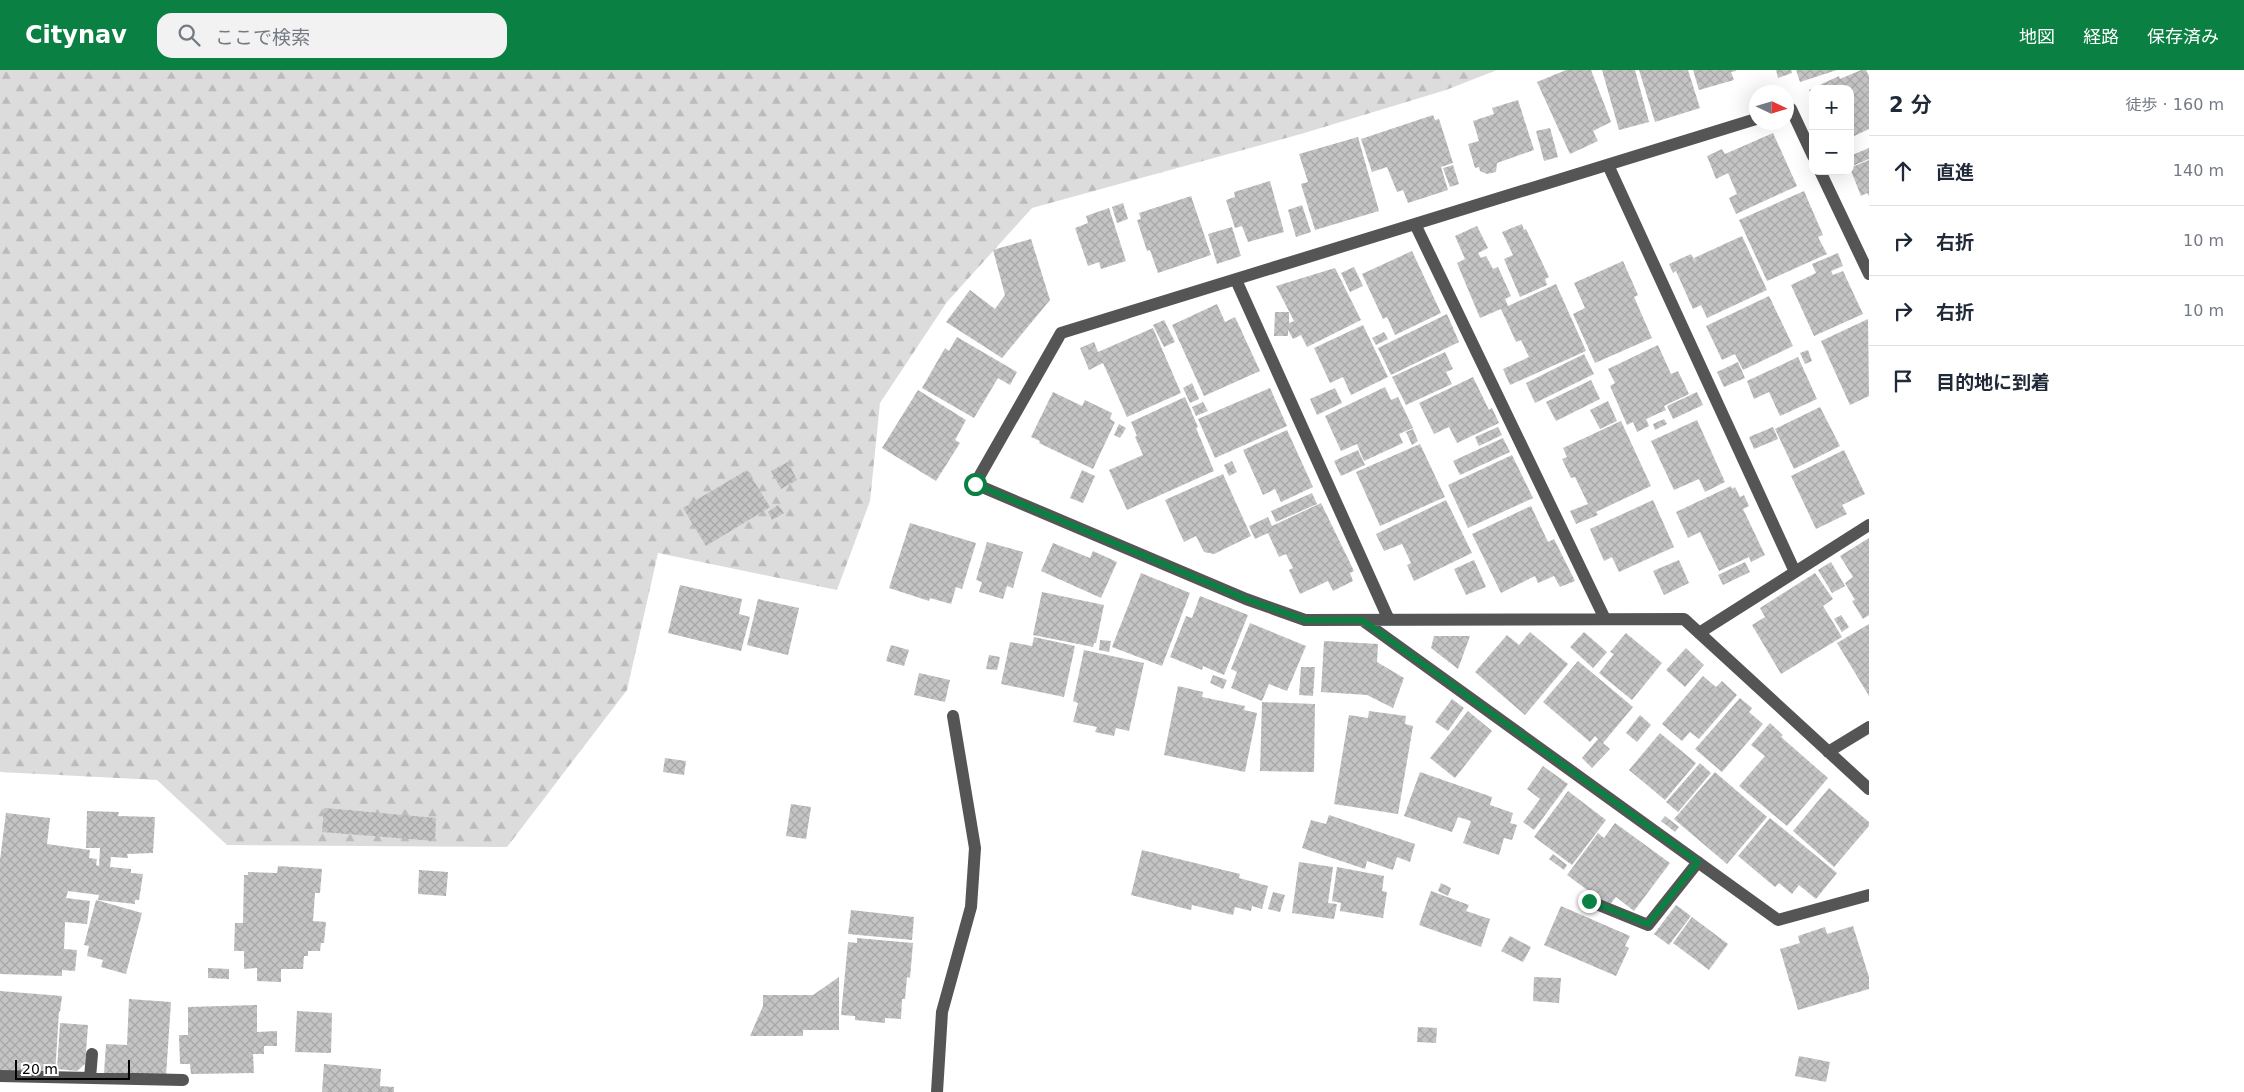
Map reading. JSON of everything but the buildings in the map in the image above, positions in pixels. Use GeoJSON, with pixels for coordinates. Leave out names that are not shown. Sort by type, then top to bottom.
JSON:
{"type":"FeatureCollection","features":[{"type":"Feature","properties":{"kind":"street"},"geometry":{"type":"LineString","coordinates":[[1794,115],[1809,147]]}},
{"type":"Feature","properties":{"kind":"street"},"geometry":{"type":"LineString","coordinates":[[1749,121],[1061,334],[975,484],[1246,599],[1305,620],[1684,619],[1869,789]]}},
{"type":"Feature","properties":{"kind":"street"},"geometry":{"type":"LineString","coordinates":[[1608,165],[1795,572]]}},
{"type":"Feature","properties":{"kind":"street"},"geometry":{"type":"LineString","coordinates":[[1822,175],[1869,274]]}},
{"type":"Feature","properties":{"kind":"street"},"geometry":{"type":"LineString","coordinates":[[1415,224],[1606,620]]}},
{"type":"Feature","properties":{"kind":"street"},"geometry":{"type":"LineString","coordinates":[[1236,280],[1389,620]]}},
{"type":"Feature","properties":{"kind":"street"},"geometry":{"type":"LineString","coordinates":[[1699,633],[1869,525]]}},
{"type":"Feature","properties":{"kind":"street"},"geometry":{"type":"LineString","coordinates":[[1362,620],[1778,920],[1869,895]]}},
{"type":"Feature","properties":{"kind":"street"},"geometry":{"type":"LineString","coordinates":[[937,1092],[942,1012],[971,908],[975,848],[953,716]]}},
{"type":"Feature","properties":{"kind":"street"},"geometry":{"type":"LineString","coordinates":[[1828,752],[1869,727]]}},
{"type":"Feature","properties":{"kind":"street"},"geometry":{"type":"LineString","coordinates":[[1589,901],[1648,924],[1698,862]]}},
{"type":"Feature","properties":{"kind":"street"},"geometry":{"type":"LineString","coordinates":[[90,1078],[92,1054]]}},
{"type":"Feature","properties":{"kind":"street"},"geometry":{"type":"LineString","coordinates":[[0,1076],[183,1080]]}},
{"type":"Feature","properties":{"kind":"green space"},"geometry":{"type":"Polygon","coordinates":[[[0,70],[1497,70],[1446,90],[1301,134],[1032,208],[947,302],[880,403],[870,501],[837,590],[658,553],[627,690],[507,847],[227,845],[157,780],[0,772],[0,70]]]}},
{"type":"Feature","properties":{"kind":"route"},"geometry":{"type":"LineString","coordinates":[[975,484],[1246,599],[1305,620],[1362,620],[1698,862],[1648,924],[1589,901]]}}]}
